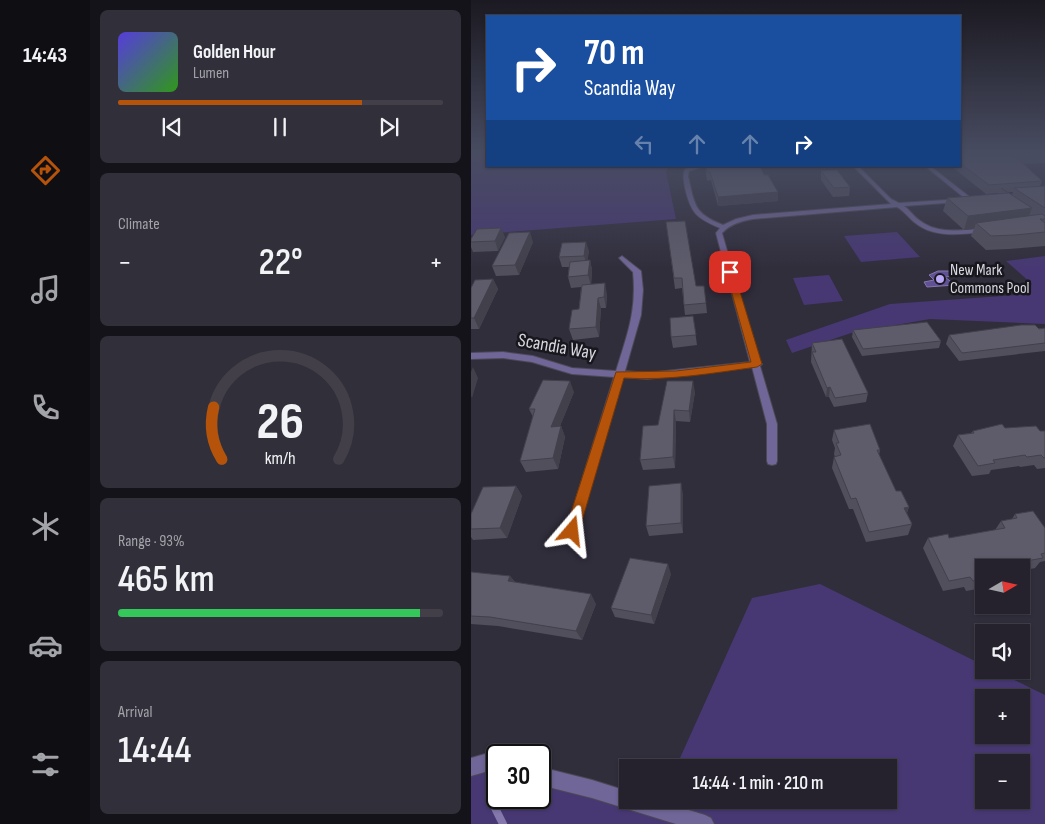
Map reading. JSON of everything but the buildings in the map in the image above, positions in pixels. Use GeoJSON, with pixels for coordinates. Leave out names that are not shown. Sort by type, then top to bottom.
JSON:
{"type":"FeatureCollection","features":[{"type":"Feature","properties":{"kind":"street"},"geometry":{"type":"LineString","coordinates":[[689,190],[695,211],[702,219],[723,227]]}},
{"type":"Feature","properties":{"kind":"street"},"geometry":{"type":"LineString","coordinates":[[879,190],[889,200],[906,210],[916,221],[931,230],[945,233],[992,230]]}},
{"type":"Feature","properties":{"kind":"street"},"geometry":{"type":"LineString","coordinates":[[772,461],[772,424],[757,364],[719,233],[723,227],[741,219],[973,199],[961,190]]}},
{"type":"Feature","properties":{"kind":"street"},"geometry":{"type":"LineString","coordinates":[[572,531],[637,315],[639,290],[637,271],[622,258]]}},
{"type":"Feature","properties":{"kind":"street","name":"Scandia Way"},"geometry":{"type":"LineString","coordinates":[[471,356],[503,355],[533,359],[572,371],[647,376],[757,364]]}},
{"type":"Feature","properties":{"kind":"street"},"geometry":{"type":"LineString","coordinates":[[471,767],[486,763]]}},
{"type":"Feature","properties":{"kind":"street"},"geometry":{"type":"LineString","coordinates":[[551,779],[619,797]]}},
{"type":"Feature","properties":{"kind":"street"},"geometry":{"type":"LineString","coordinates":[[656,809],[705,824]]}},
{"type":"Feature","properties":{"kind":"shaded area"},"geometry":{"type":"Polygon","coordinates":[[[471,190],[670,190],[676,219],[471,235],[471,190]]]}},
{"type":"Feature","properties":{"kind":"shaded area"},"geometry":{"type":"Polygon","coordinates":[[[897,232],[920,257],[861,262],[844,236],[897,232]]]}},
{"type":"Feature","properties":{"kind":"shaded area"},"geometry":{"type":"Polygon","coordinates":[[[1045,256],[1045,324],[930,319],[851,333],[792,353],[786,340],[890,304],[1017,295],[1032,284],[1006,261],[1045,256]]]}},
{"type":"Feature","properties":{"kind":"shaded area","name":"New Mark Commons Pool"},"geometry":{"type":"Polygon","coordinates":[[[938,271],[949,271],[954,276],[945,277],[955,285],[927,287],[924,282],[934,280],[929,275],[938,271]]]}},
{"type":"Feature","properties":{"kind":"shaded area"},"geometry":{"type":"Polygon","coordinates":[[[829,275],[843,301],[804,305],[793,278],[829,275]]]}},
{"type":"Feature","properties":{"kind":"shaded area"},"geometry":{"type":"Polygon","coordinates":[[[820,584],[975,661],[975,679],[1012,679],[1045,695],[1045,824],[471,824],[471,767],[485,763],[486,809],[551,809],[551,779],[619,797],[619,809],[897,809],[897,759],[680,759],[752,598],[820,584]]]}},
{"type":"Feature","properties":{"kind":"waterway"},"geometry":{"type":"LineString","coordinates":[[496,809],[503,824]]}},
{"type":"Feature","properties":{"kind":"place","name":"New Mark Commons Pool"},"geometry":{"type":"Point","coordinates":[940,279]}},
{"type":"Feature","properties":{"kind":"route"},"geometry":{"type":"LineString","coordinates":[[572,531],[620,375],[676,374],[757,364],[730,272]]}}]}
